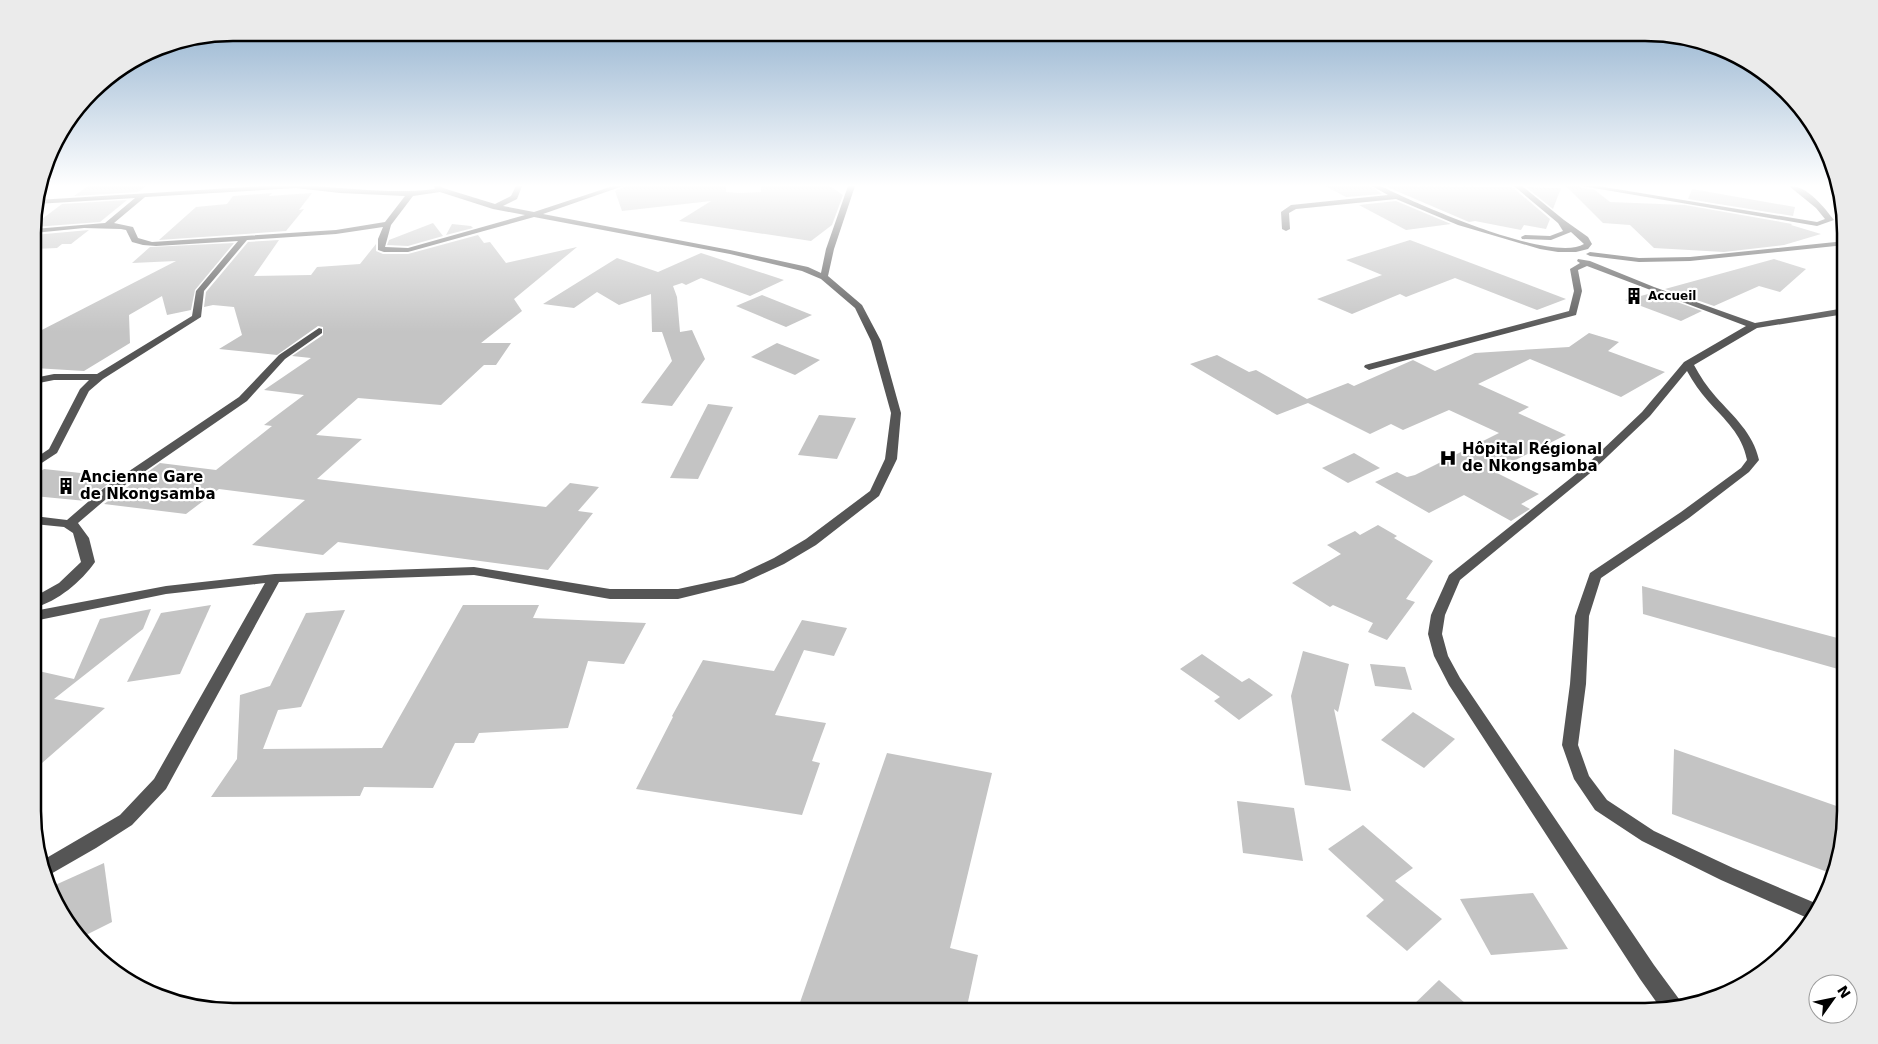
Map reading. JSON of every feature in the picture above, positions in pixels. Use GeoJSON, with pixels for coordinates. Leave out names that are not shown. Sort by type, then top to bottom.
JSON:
{"type":"FeatureCollection","features":[{"type":"Feature","properties":{"kind":"street"},"geometry":{"type":"LineString","coordinates":[[130,235],[133,239],[140,243],[156,244],[300,235]]}},
{"type":"Feature","properties":{"kind":"street"},"geometry":{"type":"LineString","coordinates":[[383,235],[380,248],[401,251],[460,235]]}},
{"type":"Feature","properties":{"kind":"street"},"geometry":{"type":"LineString","coordinates":[[41,615],[166,590],[275,578],[474,570],[610,594],[678,594],[738,580],[779,561],[811,542],[875,493],[891,459],[896,413],[876,341],[859,307],[824,277],[805,269],[730,252],[638,235]]}},
{"type":"Feature","properties":{"kind":"street"},"geometry":{"type":"LineString","coordinates":[[824,277],[835,235]]}},
{"type":"Feature","properties":{"kind":"street"},"geometry":{"type":"LineString","coordinates":[[1493,235],[1589,259],[1650,289],[1754,326]]}},
{"type":"Feature","properties":{"kind":"street"},"geometry":{"type":"LineString","coordinates":[[1506,235],[1551,238],[1560,235]]}},
{"type":"Feature","properties":{"kind":"street"},"geometry":{"type":"LineString","coordinates":[[1579,235],[1588,244],[1663,259]]}},
{"type":"Feature","properties":{"kind":"street"},"geometry":{"type":"LineString","coordinates":[[1551,238],[1579,249],[1589,259]]}},
{"type":"Feature","properties":{"kind":"street"},"geometry":{"type":"LineString","coordinates":[[41,460],[53,451],[62,438],[85,389],[98,377],[195,318],[198,314],[197,303],[200,291],[244,239]]}},
{"type":"Feature","properties":{"kind":"street"},"geometry":{"type":"LineString","coordinates":[[1552,250],[1579,249],[1588,244]]}},
{"type":"Feature","properties":{"kind":"street"},"geometry":{"type":"LineString","coordinates":[[1369,366],[1573,313],[1578,291],[1574,269],[1589,259],[1639,260],[1720,257],[1837,244]]}},
{"type":"Feature","properties":{"kind":"street"},"geometry":{"type":"LineString","coordinates":[[1620,274],[1624,265],[1639,260]]}},
{"type":"Feature","properties":{"kind":"street"},"geometry":{"type":"LineString","coordinates":[[1668,1001],[1647,972],[1454,681],[1441,656],[1435,634],[1438,616],[1454,578],[1585,472],[1646,414],[1688,364],[1754,326],[1837,312]]}},
{"type":"Feature","properties":{"kind":"street"},"geometry":{"type":"LineString","coordinates":[[70,523],[108,491],[214,420],[242,398],[282,357],[319,331]]}},
{"type":"Feature","properties":{"kind":"street"},"geometry":{"type":"LineString","coordinates":[[1688,364],[1706,392],[1734,422],[1752,448],[1753,460],[1745,470],[1685,515],[1595,576],[1582,616],[1578,684],[1570,745],[1582,779],[1601,805],[1648,836],[1727,874],[1810,909]]}},
{"type":"Feature","properties":{"kind":"street"},"geometry":{"type":"LineString","coordinates":[[41,379],[54,377],[98,377]]}},
{"type":"Feature","properties":{"kind":"street"},"geometry":{"type":"LineString","coordinates":[[41,521],[70,523],[81,532],[88,562],[79,574],[51,595],[41,600]]}},
{"type":"Feature","properties":{"kind":"street"},"geometry":{"type":"LineString","coordinates":[[50,866],[90,844],[126,820],[160,784],[275,578]]}},
{"type":"Feature","properties":{"kind":"building"},"geometry":{"type":"Polygon","coordinates":[[[41,235],[83,235],[71,244],[62,244],[57,248],[41,249],[41,235]]]}},
{"type":"Feature","properties":{"kind":"building"},"geometry":{"type":"Polygon","coordinates":[[[165,235],[234,235],[159,240],[165,235]]]}},
{"type":"Feature","properties":{"kind":"building"},"geometry":{"type":"Polygon","coordinates":[[[403,235],[443,236],[408,246],[387,245],[389,240],[403,235]]]}},
{"type":"Feature","properties":{"kind":"building"},"geometry":{"type":"Polygon","coordinates":[[[478,235],[484,243],[490,242],[506,263],[577,247],[514,299],[522,311],[481,343],[511,343],[496,365],[484,365],[441,405],[358,398],[316,435],[362,439],[317,479],[546,507],[570,483],[599,487],[578,511],[593,513],[548,570],[338,542],[323,555],[252,545],[305,500],[219,489],[186,514],[104,504],[160,463],[216,470],[272,426],[264,425],[304,395],[264,390],[311,358],[292,356],[323,335],[323,327],[318,326],[277,355],[219,349],[242,335],[234,307],[213,305],[204,307],[206,292],[248,242],[279,240],[254,276],[311,275],[317,267],[360,264],[376,244],[376,251],[383,254],[408,254],[478,235]]]}},
{"type":"Feature","properties":{"kind":"building"},"geometry":{"type":"Polygon","coordinates":[[[770,235],[819,235],[811,241],[770,235]]]}},
{"type":"Feature","properties":{"kind":"building"},"geometry":{"type":"Polygon","coordinates":[[[1640,235],[1819,235],[1784,245],[1724,252],[1654,248],[1640,235]]]}},
{"type":"Feature","properties":{"kind":"building"},"geometry":{"type":"Polygon","coordinates":[[[1410,240],[1566,299],[1537,310],[1455,278],[1406,297],[1400,294],[1352,314],[1317,299],[1382,275],[1346,260],[1410,240]]]}},
{"type":"Feature","properties":{"kind":"building"},"geometry":{"type":"Polygon","coordinates":[[[234,243],[195,290],[191,310],[167,315],[162,296],[129,315],[130,343],[84,371],[41,368],[41,330],[176,261],[132,263],[150,247],[234,243]]]}},
{"type":"Feature","properties":{"kind":"building"},"geometry":{"type":"Polygon","coordinates":[[[701,253],[784,280],[750,296],[701,278],[686,285],[682,283],[673,286],[677,297],[680,332],[692,330],[705,359],[672,406],[641,403],[672,361],[662,332],[652,332],[651,294],[619,305],[597,292],[574,308],[543,304],[617,258],[658,272],[701,253]]]}},
{"type":"Feature","properties":{"kind":"building"},"geometry":{"type":"Polygon","coordinates":[[[1774,259],[1806,269],[1780,292],[1759,286],[1714,306],[1665,289],[1774,259]]]}},
{"type":"Feature","properties":{"kind":"building"},"geometry":{"type":"Polygon","coordinates":[[[1652,293],[1702,311],[1681,321],[1625,300],[1652,293]]]}},
{"type":"Feature","properties":{"kind":"building"},"geometry":{"type":"Polygon","coordinates":[[[762,295],[812,315],[786,327],[736,306],[762,295]]]}},
{"type":"Feature","properties":{"kind":"building"},"geometry":{"type":"Polygon","coordinates":[[[1589,333],[1619,342],[1608,351],[1665,372],[1621,397],[1530,359],[1478,384],[1529,407],[1518,413],[1566,435],[1493,471],[1539,494],[1521,504],[1530,509],[1511,521],[1464,495],[1429,513],[1375,482],[1397,472],[1407,477],[1415,475],[1499,433],[1449,410],[1403,430],[1391,424],[1370,434],[1308,403],[1277,415],[1190,364],[1217,355],[1249,372],[1256,370],[1307,399],[1348,383],[1354,386],[1413,360],[1435,371],[1475,353],[1569,347],[1589,333]]]}},
{"type":"Feature","properties":{"kind":"building"},"geometry":{"type":"Polygon","coordinates":[[[777,343],[820,360],[795,375],[751,357],[777,343]]]}},
{"type":"Feature","properties":{"kind":"building"},"geometry":{"type":"Polygon","coordinates":[[[708,404],[733,407],[698,479],[670,478],[708,404]]]}},
{"type":"Feature","properties":{"kind":"building"},"geometry":{"type":"Polygon","coordinates":[[[819,415],[856,418],[837,459],[798,455],[819,415]]]}},
{"type":"Feature","properties":{"kind":"building"},"geometry":{"type":"Polygon","coordinates":[[[1354,453],[1380,468],[1348,483],[1322,468],[1354,453]]]}},
{"type":"Feature","properties":{"kind":"building","name":"Ancienne Gare de Nkongsamba"},"geometry":{"type":"Polygon","coordinates":[[[44,469],[117,477],[86,501],[41,497],[41,471],[44,469]]]}},
{"type":"Feature","properties":{"kind":"building"},"geometry":{"type":"Polygon","coordinates":[[[1378,525],[1397,536],[1394,538],[1433,561],[1406,599],[1415,602],[1387,640],[1368,632],[1373,623],[1333,605],[1330,607],[1292,583],[1341,554],[1327,545],[1355,531],[1360,535],[1378,525]]]}},
{"type":"Feature","properties":{"kind":"building"},"geometry":{"type":"Polygon","coordinates":[[[1642,586],[1837,638],[1837,669],[1643,614],[1642,586]]]}},
{"type":"Feature","properties":{"kind":"building"},"geometry":{"type":"Polygon","coordinates":[[[211,605],[180,674],[127,682],[161,613],[211,605]]]}},
{"type":"Feature","properties":{"kind":"building"},"geometry":{"type":"Polygon","coordinates":[[[463,605],[539,605],[533,618],[646,623],[624,664],[588,661],[568,728],[479,733],[474,743],[455,743],[433,788],[364,787],[360,796],[211,797],[237,759],[240,695],[270,686],[306,613],[345,610],[301,707],[278,710],[263,749],[382,748],[463,605]]]}},
{"type":"Feature","properties":{"kind":"building"},"geometry":{"type":"Polygon","coordinates":[[[151,609],[143,629],[54,699],[105,708],[41,764],[41,672],[74,679],[100,619],[151,609]]]}},
{"type":"Feature","properties":{"kind":"building"},"geometry":{"type":"Polygon","coordinates":[[[802,620],[847,628],[834,656],[804,650],[775,715],[826,723],[812,761],[820,763],[802,815],[636,789],[672,716],[703,660],[774,671],[802,620]]]}},
{"type":"Feature","properties":{"kind":"building"},"geometry":{"type":"Polygon","coordinates":[[[1303,651],[1349,664],[1338,712],[1334,709],[1351,791],[1305,785],[1291,696],[1303,651]]]}},
{"type":"Feature","properties":{"kind":"building"},"geometry":{"type":"Polygon","coordinates":[[[1202,654],[1242,682],[1249,678],[1273,695],[1239,720],[1214,701],[1220,697],[1180,669],[1202,654]]]}},
{"type":"Feature","properties":{"kind":"building"},"geometry":{"type":"Polygon","coordinates":[[[1370,664],[1405,667],[1412,690],[1375,686],[1370,664]]]}},
{"type":"Feature","properties":{"kind":"building"},"geometry":{"type":"Polygon","coordinates":[[[1413,712],[1455,739],[1424,768],[1381,740],[1413,712]]]}},
{"type":"Feature","properties":{"kind":"building"},"geometry":{"type":"Polygon","coordinates":[[[1674,749],[1837,806],[1835,836],[1827,872],[1672,814],[1674,749]]]}},
{"type":"Feature","properties":{"kind":"building"},"geometry":{"type":"Polygon","coordinates":[[[887,753],[992,773],[950,948],[978,955],[968,1003],[800,1003],[887,753]]]}},
{"type":"Feature","properties":{"kind":"building"},"geometry":{"type":"Polygon","coordinates":[[[1237,801],[1294,808],[1303,861],[1243,853],[1237,801]]]}},
{"type":"Feature","properties":{"kind":"building"},"geometry":{"type":"Polygon","coordinates":[[[1363,825],[1413,868],[1395,881],[1442,919],[1407,951],[1366,916],[1384,900],[1328,849],[1363,825]]]}},
{"type":"Feature","properties":{"kind":"building"},"geometry":{"type":"Polygon","coordinates":[[[104,863],[112,922],[87,935],[67,907],[56,885],[104,863]]]}},
{"type":"Feature","properties":{"kind":"building"},"geometry":{"type":"Polygon","coordinates":[[[1533,893],[1568,949],[1491,955],[1460,899],[1533,893]]]}},
{"type":"Feature","properties":{"kind":"building"},"geometry":{"type":"Polygon","coordinates":[[[1439,980],[1465,1003],[1415,1003],[1439,980]]]}},
{"type":"Feature","properties":{"kind":"place","name":"Accueil"},"geometry":{"type":"Point","coordinates":[1634,296]}},
{"type":"Feature","properties":{"kind":"place","name":"Hôpital Régional de Nkongsamba"},"geometry":{"type":"Point","coordinates":[1448,458]}},
{"type":"Feature","properties":{"kind":"place","name":"Ancienne Gare de Nkongsamba"},"geometry":{"type":"Point","coordinates":[66,486]}}]}
